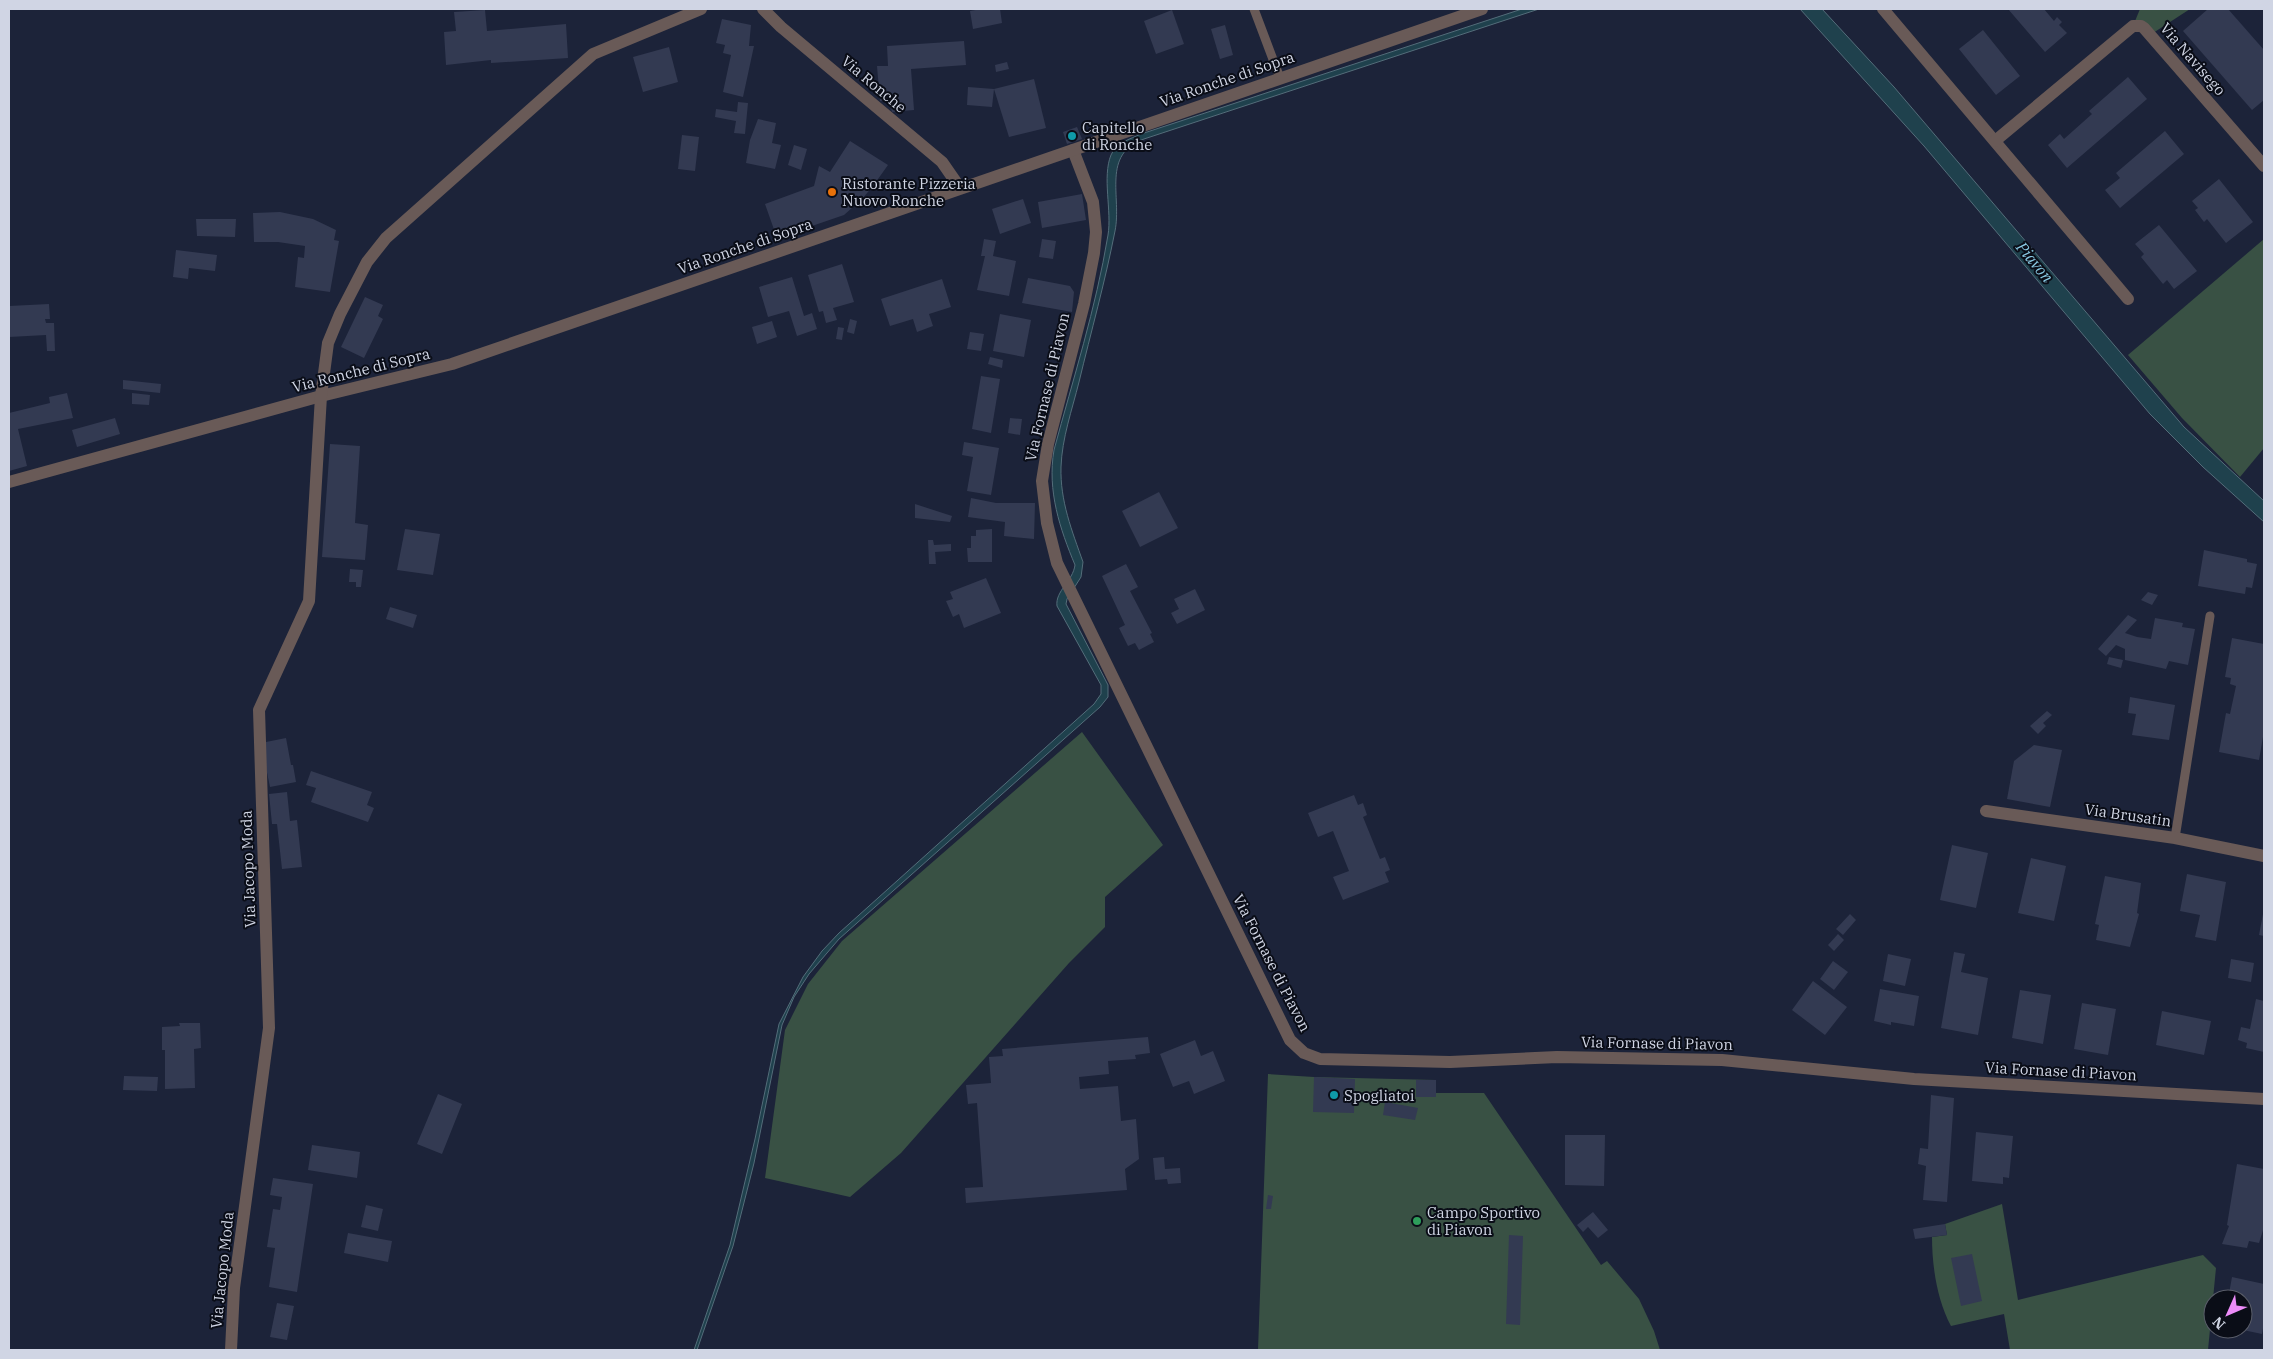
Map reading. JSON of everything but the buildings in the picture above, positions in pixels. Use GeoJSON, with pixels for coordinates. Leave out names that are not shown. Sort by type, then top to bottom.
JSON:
{"type":"FeatureCollection","features":[{"type":"Feature","properties":{"kind":"street","name":"Via Jacopo Moda"},"geometry":{"type":"LineString","coordinates":[[231,1350],[234,1288],[269,1028],[259,710],[309,601],[321,396],[328,343],[340,314],[367,262],[381,243],[586,59],[602,49],[700,9]]}},
{"type":"Feature","properties":{"kind":"street","name":"Via Ronche"},"geometry":{"type":"LineString","coordinates":[[763,9],[781,27],[942,162],[960,188]]}},
{"type":"Feature","properties":{"kind":"street","name":"Via Ronche di Sopra"},"geometry":{"type":"LineString","coordinates":[[9,482],[321,396],[452,364],[1482,9]]}},
{"type":"Feature","properties":{"kind":"street"},"geometry":{"type":"LineString","coordinates":[[1883,9],[2128,299]]}},
{"type":"Feature","properties":{"kind":"street","name":"Via Navisego"},"geometry":{"type":"LineString","coordinates":[[1994,141],[2133,26],[2138,25],[2144,28],[2264,166]]}},
{"type":"Feature","properties":{"kind":"street","name":"Via Fornase di Piavon"},"geometry":{"type":"LineString","coordinates":[[1072,150],[1093,202],[1096,232],[1084,304],[1048,444],[1042,481],[1047,523],[1057,563],[1290,1040],[1304,1053],[1320,1059],[1450,1062],[1557,1058],[1722,1060],[1914,1079],[2264,1099]]}},
{"type":"Feature","properties":{"kind":"street","name":"Via Brusatin"},"geometry":{"type":"LineString","coordinates":[[1986,812],[2175,838],[2264,856]]}},
{"type":"Feature","properties":{"kind":"lane"},"geometry":{"type":"LineString","coordinates":[[1254,9],[1280,78]]}},
{"type":"Feature","properties":{"kind":"lane"},"geometry":{"type":"LineString","coordinates":[[2175,838],[2210,616]]}},
{"type":"Feature","properties":{"kind":"green space"},"geometry":{"type":"Polygon","coordinates":[[[2140,9],[2190,9],[2150,35],[2133,26],[2140,9]]]}},
{"type":"Feature","properties":{"kind":"green space"},"geometry":{"type":"Polygon","coordinates":[[[2264,239],[2264,448],[2240,477],[2182,418],[2128,355],[2264,239]]]}},
{"type":"Feature","properties":{"kind":"green space"},"geometry":{"type":"Polygon","coordinates":[[[1082,732],[1163,845],[1105,897],[1105,927],[1069,963],[901,1153],[850,1197],[765,1178],[785,1030],[808,984],[842,941],[1082,732]]]}},
{"type":"Feature","properties":{"kind":"green space","name":"Campo Sportivo di Piavon"},"geometry":{"type":"Polygon","coordinates":[[[1268,1074],[1436,1080],[1436,1093],[1484,1093],[1601,1265],[1607,1261],[1639,1299],[1654,1331],[1660,1350],[1258,1350],[1268,1074]]]}},
{"type":"Feature","properties":{"kind":"green space"},"geometry":{"type":"Polygon","coordinates":[[[2002,1204],[2018,1300],[2203,1255],[2216,1268],[2214,1289],[2203,1289],[2203,1339],[2209,1339],[2208,1350],[2010,1350],[2004,1314],[1951,1326],[1942,1305],[1936,1283],[1933,1259],[1932,1237],[1947,1235],[1945,1224],[2002,1204]]]}},
{"type":"Feature","properties":{"kind":"water"},"geometry":{"type":"Polygon","coordinates":[[[1522,9],[1539,9],[1144,139],[1131,146],[1122,155],[1116,178],[1115,231],[1065,435],[1061,467],[1062,492],[1083,562],[1081,577],[1067,599],[1066,604],[1108,685],[1108,697],[1100,707],[839,939],[809,974],[794,997],[782,1025],[754,1163],[733,1246],[697,1350],[694,1350],[730,1245],[779,1024],[803,977],[822,951],[839,933],[1094,704],[1101,694],[1101,685],[1057,606],[1061,591],[1074,571],[1075,565],[1064,538],[1056,509],[1052,465],[1054,450],[1091,316],[1103,262],[1109,226],[1107,173],[1113,151],[1124,142],[1141,134],[1522,9]]]}},
{"type":"Feature","properties":{"kind":"water","name":"Piavon"},"geometry":{"type":"Polygon","coordinates":[[[1800,9],[1822,9],[1894,87],[2184,427],[2264,501],[2264,522],[2203,467],[2150,414],[1924,146],[1800,9]]]}},
{"type":"Feature","properties":{"kind":"place","name":"Capitello di Ronche"},"geometry":{"type":"Point","coordinates":[1072,136]}},
{"type":"Feature","properties":{"kind":"place","name":"Ristorante Pizzeria Nuovo Ronche"},"geometry":{"type":"Point","coordinates":[832,192]}},
{"type":"Feature","properties":{"kind":"place","name":"Spogliatoi"},"geometry":{"type":"Point","coordinates":[1334,1095]}},
{"type":"Feature","properties":{"kind":"place","name":"Campo Sportivo di Piavon"},"geometry":{"type":"Point","coordinates":[1417,1221]}}]}
